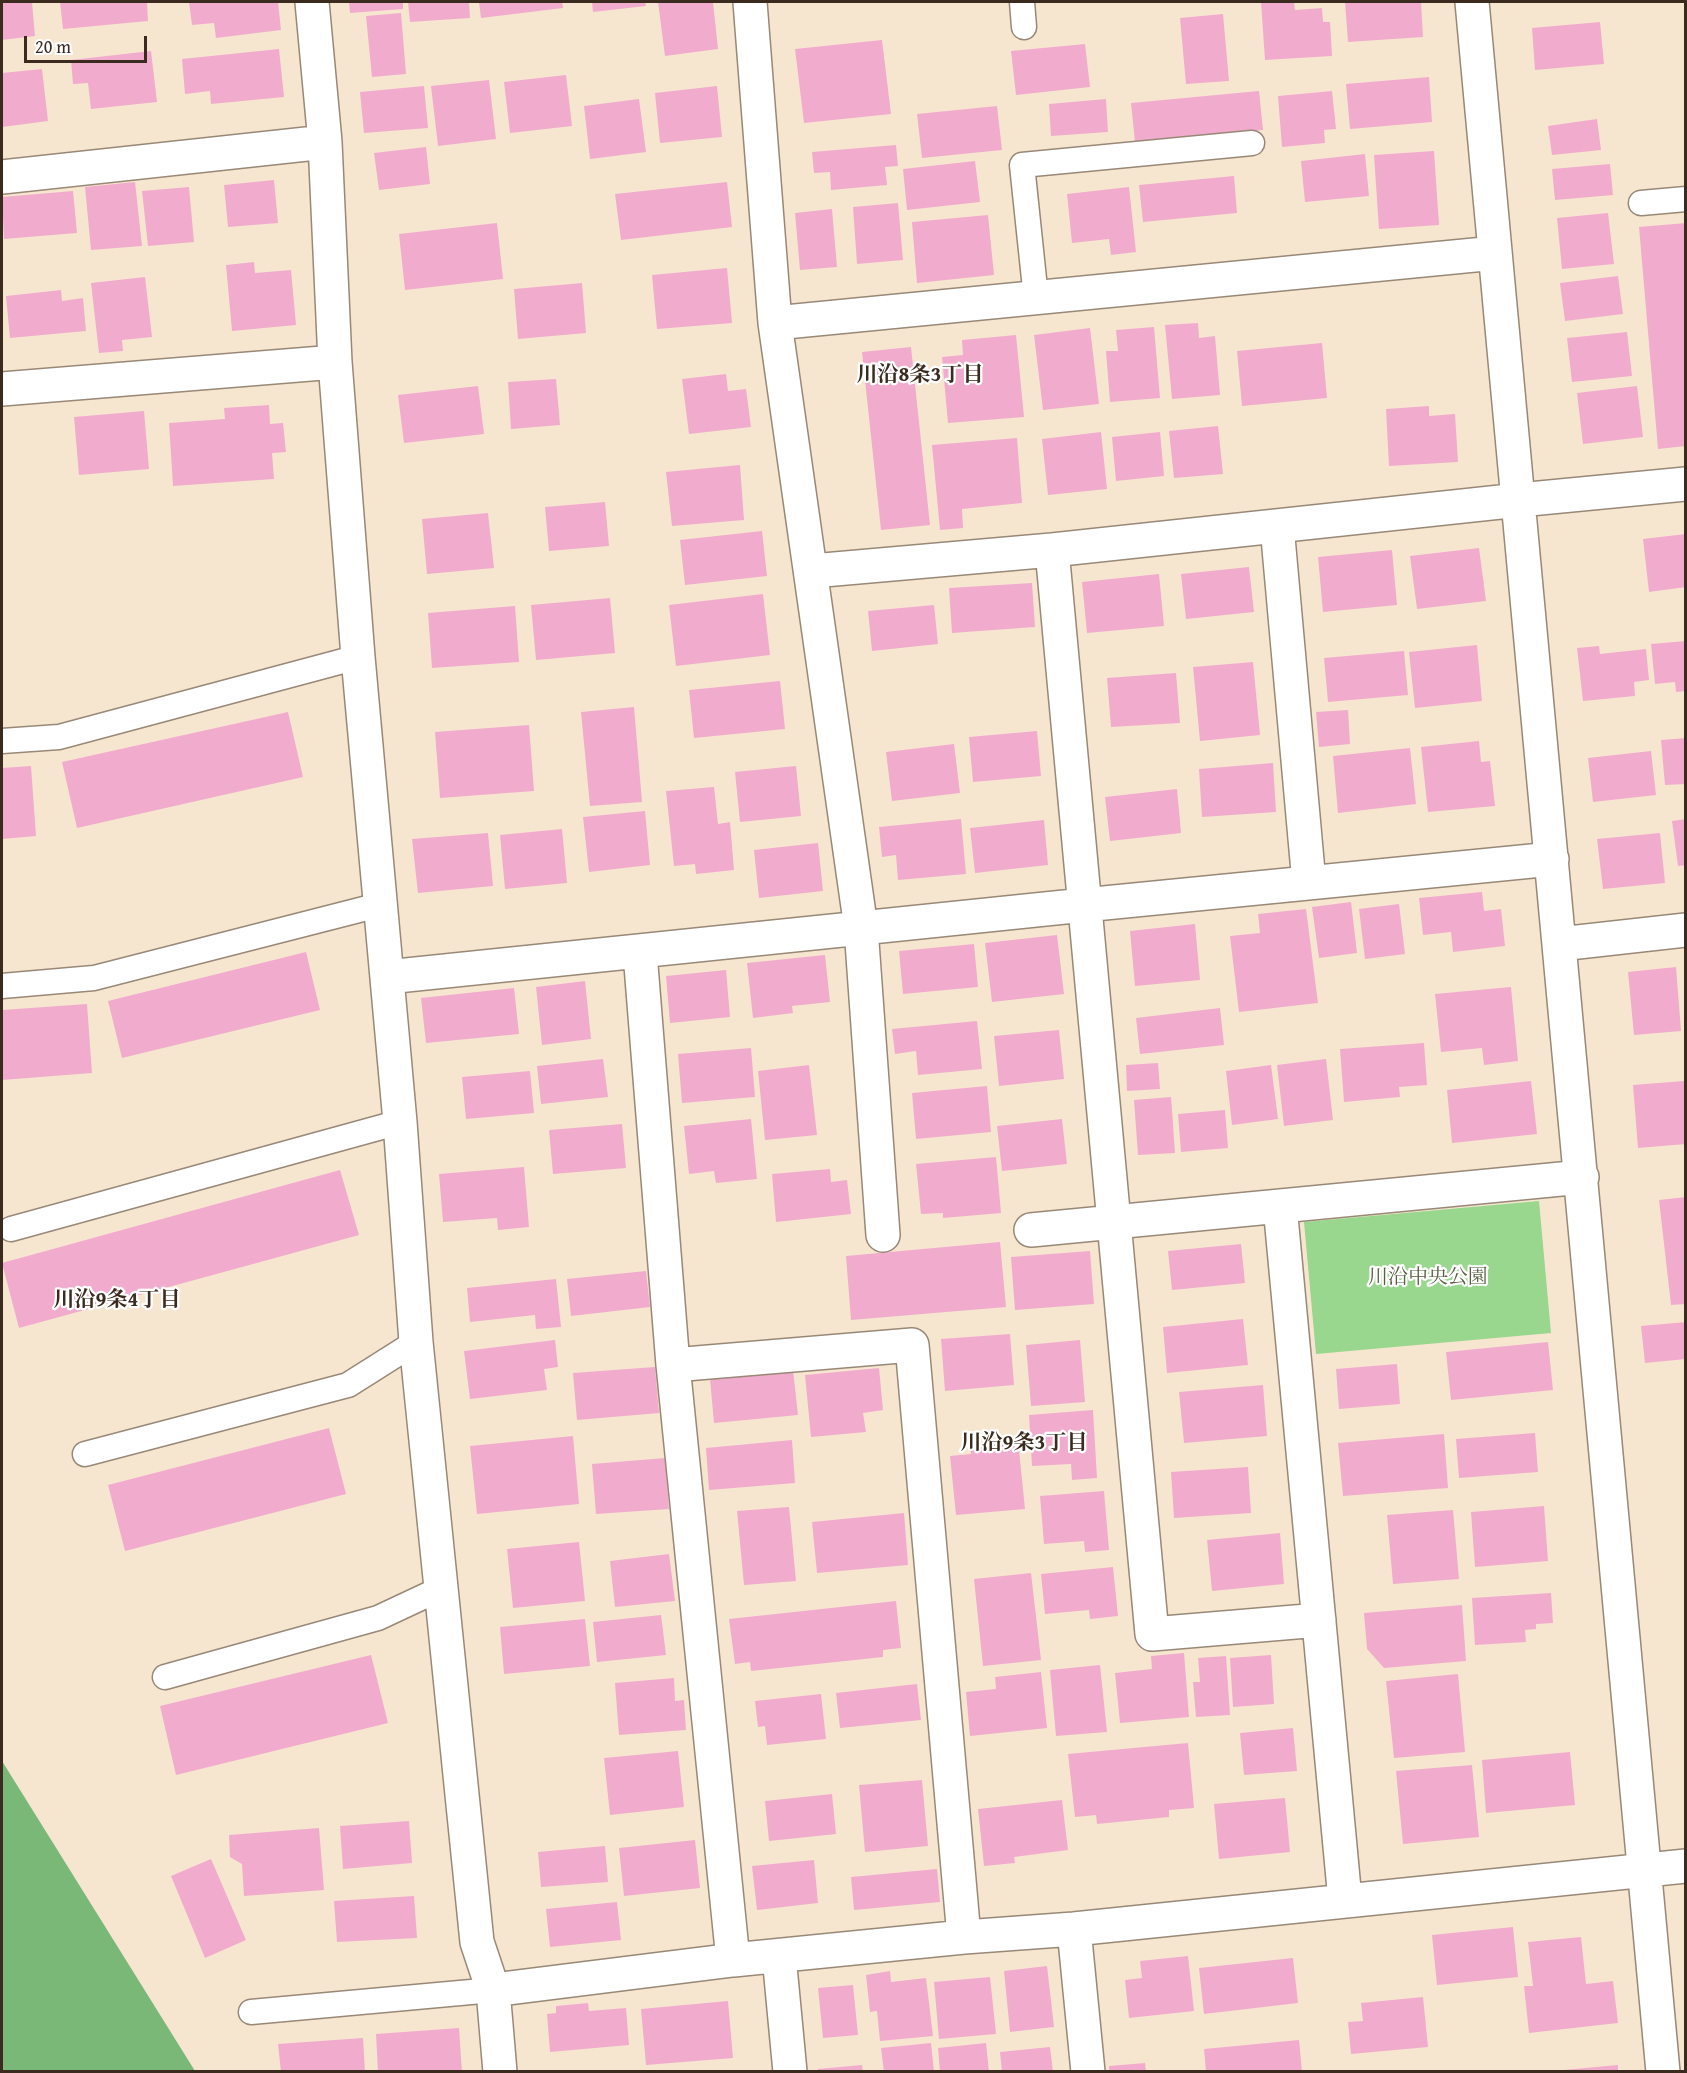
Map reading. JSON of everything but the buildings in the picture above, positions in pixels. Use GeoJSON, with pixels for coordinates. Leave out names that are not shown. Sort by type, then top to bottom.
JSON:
{"type":"FeatureCollection","features":[{"type":"Feature","properties":{"kind":"street"},"geometry":{"type":"LineString","coordinates":[[312,2],[325,142],[335,362],[379,905],[400,1122],[416,1342],[477,1942],[493,1990],[500,2072]]}},
{"type":"Feature","properties":{"kind":"street"},"geometry":{"type":"LineString","coordinates":[[750,2],[775,323],[861,928],[883,1235]]}},
{"type":"Feature","properties":{"kind":"street"},"geometry":{"type":"LineString","coordinates":[[1472,2],[1663,2072]]}},
{"type":"Feature","properties":{"kind":"street"},"geometry":{"type":"LineString","coordinates":[[2,177],[325,142]]}},
{"type":"Feature","properties":{"kind":"street"},"geometry":{"type":"LineString","coordinates":[[775,323],[1495,253]]}},
{"type":"Feature","properties":{"kind":"street"},"geometry":{"type":"LineString","coordinates":[[2,389],[335,362]]}},
{"type":"Feature","properties":{"kind":"street"},"geometry":{"type":"LineString","coordinates":[[812,571],[1052,550],[1686,484]]}},
{"type":"Feature","properties":{"kind":"street"},"geometry":{"type":"LineString","coordinates":[[1277,526],[1310,883]]}},
{"type":"Feature","properties":{"kind":"street"},"geometry":{"type":"LineString","coordinates":[[1052,550],[1152,1634],[1318,1620]]}},
{"type":"Feature","properties":{"kind":"street"},"geometry":{"type":"LineString","coordinates":[[387,977],[1552,859]]}},
{"type":"Feature","properties":{"kind":"street"},"geometry":{"type":"LineString","coordinates":[[1560,944],[1686,930]]}},
{"type":"Feature","properties":{"kind":"street"},"geometry":{"type":"LineString","coordinates":[[640,953],[673,1365],[734,1960]]}},
{"type":"Feature","properties":{"kind":"street"},"geometry":{"type":"LineString","coordinates":[[1031,1230],[1582,1177]]}},
{"type":"Feature","properties":{"kind":"street"},"geometry":{"type":"LineString","coordinates":[[1280,1206],[1345,1900]]}},
{"type":"Feature","properties":{"kind":"street"},"geometry":{"type":"LineString","coordinates":[[673,1365],[912,1345],[964,1937]]}},
{"type":"Feature","properties":{"kind":"street"},"geometry":{"type":"LineString","coordinates":[[493,1990],[734,1960],[964,1937],[1074,1929],[1686,1866]]}},
{"type":"Feature","properties":{"kind":"street"},"geometry":{"type":"LineString","coordinates":[[1074,1929],[1088,2072]]}},
{"type":"Feature","properties":{"kind":"street"},"geometry":{"type":"LineString","coordinates":[[779,1956],[790,2072]]}},
{"type":"Feature","properties":{"kind":"lane"},"geometry":{"type":"LineString","coordinates":[[1022,2],[1024,27]]}},
{"type":"Feature","properties":{"kind":"lane"},"geometry":{"type":"LineString","coordinates":[[1036,298],[1022,165],[1251,143]]}},
{"type":"Feature","properties":{"kind":"lane"},"geometry":{"type":"LineString","coordinates":[[1641,203],[1686,199]]}},
{"type":"Feature","properties":{"kind":"lane"},"geometry":{"type":"LineString","coordinates":[[2,741],[59,737],[358,657]]}},
{"type":"Feature","properties":{"kind":"lane"},"geometry":{"type":"LineString","coordinates":[[2,986],[93,978],[379,905]]}},
{"type":"Feature","properties":{"kind":"lane"},"geometry":{"type":"LineString","coordinates":[[11,1228],[400,1122]]}},
{"type":"Feature","properties":{"kind":"lane"},"geometry":{"type":"LineString","coordinates":[[86,1454],[348,1385],[416,1342]]}},
{"type":"Feature","properties":{"kind":"lane"},"geometry":{"type":"LineString","coordinates":[[165,1677],[378,1618],[442,1588]]}},
{"type":"Feature","properties":{"kind":"lane"},"geometry":{"type":"LineString","coordinates":[[251,2012],[493,1990]]}},
{"type":"Feature","properties":{"kind":"green space","name":"川沿中央公園"},"geometry":{"type":"Polygon","coordinates":[[[1539,1201],[1551,1333],[1316,1354],[1304,1222],[1539,1201]]]}},
{"type":"Feature","properties":{"kind":"green space"},"geometry":{"type":"Polygon","coordinates":[[[2,1761],[195,2071],[2,2071],[2,1761]]]}},
{"type":"Feature","properties":{"kind":"district","name":"川沿8条3丁目"},"geometry":{"type":"Point","coordinates":[920,376]}},
{"type":"Feature","properties":{"kind":"district","name":"川沿9条4丁目"},"geometry":{"type":"Point","coordinates":[117,1301]}},
{"type":"Feature","properties":{"kind":"district","name":"川沿9条3丁目"},"geometry":{"type":"Point","coordinates":[1024,1444]}}]}
